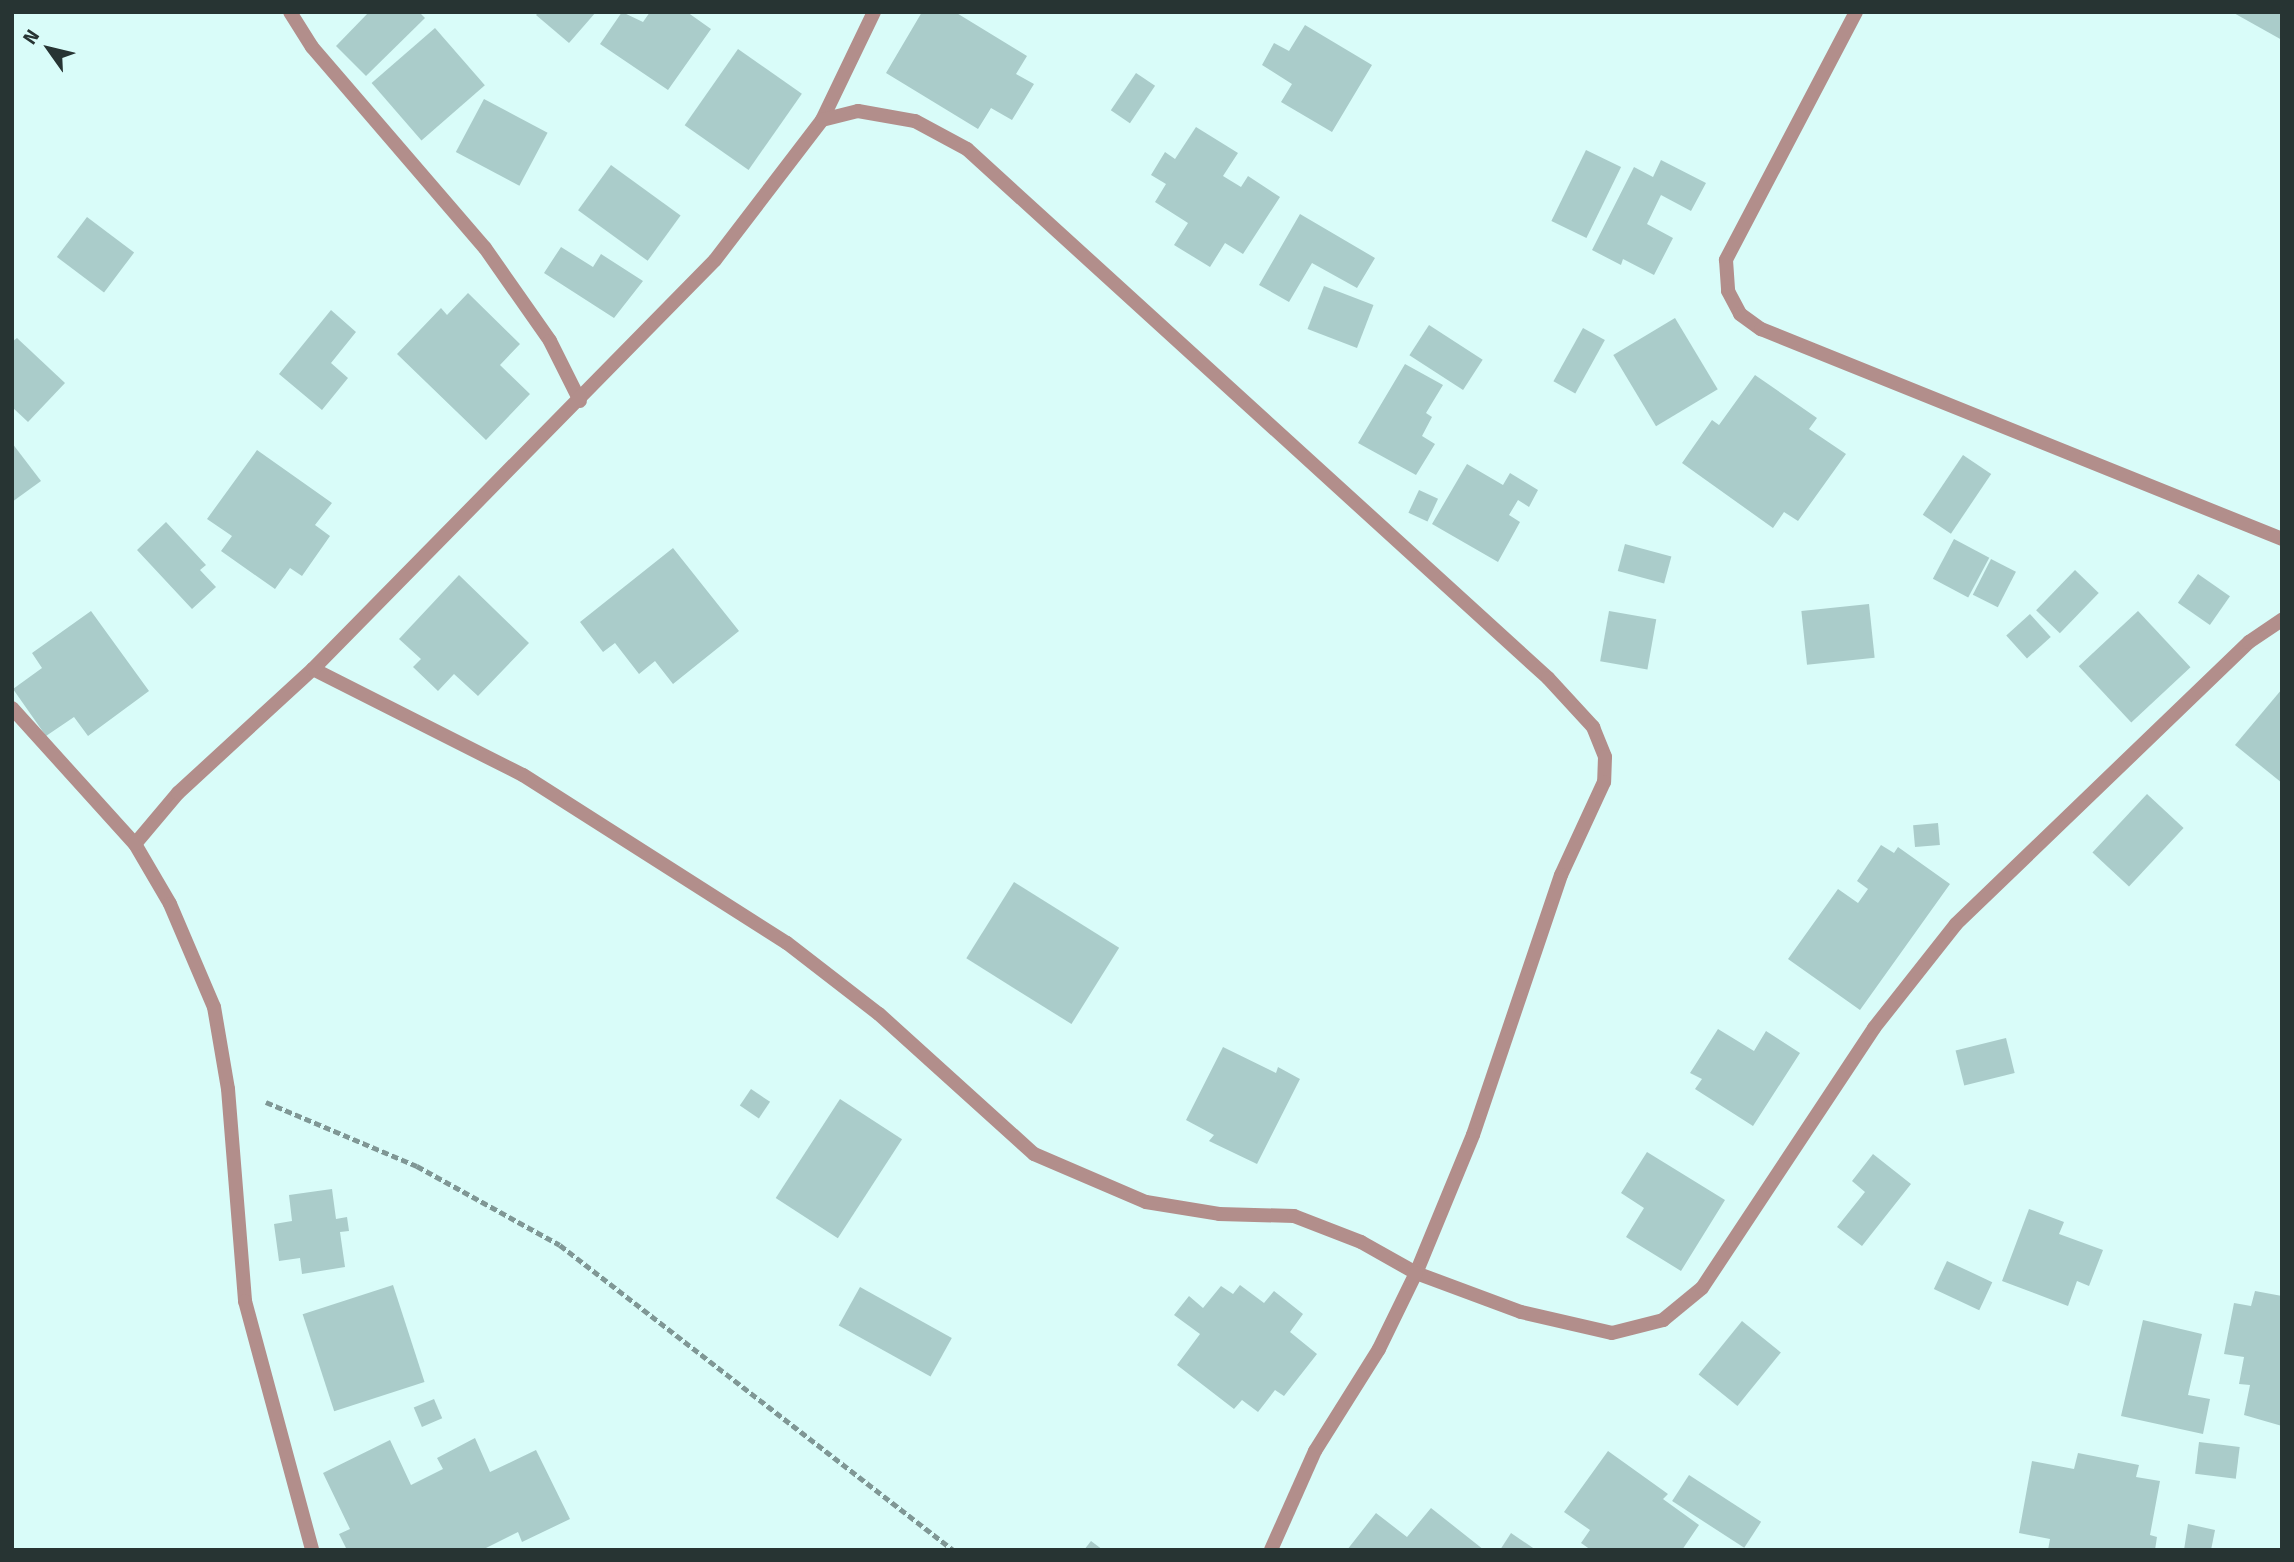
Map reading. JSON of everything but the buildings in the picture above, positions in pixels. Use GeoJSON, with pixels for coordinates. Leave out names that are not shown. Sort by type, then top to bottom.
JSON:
{"type":"FeatureCollection","features":[{"type":"Feature","properties":{"kind":"street"},"geometry":{"type":"LineString","coordinates":[[290,12],[312,47],[485,248],[550,341],[580,401]]}},
{"type":"Feature","properties":{"kind":"street"},"geometry":{"type":"LineString","coordinates":[[135,844],[178,793],[313,669],[580,401],[715,260],[822,120],[874,12]]}},
{"type":"Feature","properties":{"kind":"street"},"geometry":{"type":"LineString","coordinates":[[1856,12],[1726,260],[1728,291],[1740,314],[1761,329],[2282,538]]}},
{"type":"Feature","properties":{"kind":"street"},"geometry":{"type":"LineString","coordinates":[[822,120],[858,111],[915,121],[967,149],[1548,678],[1593,727],[1605,757],[1604,782],[1561,875],[1473,1135],[1416,1273],[1379,1349],[1315,1451],[1271,1550]]}},
{"type":"Feature","properties":{"kind":"street"},"geometry":{"type":"LineString","coordinates":[[313,669],[523,775],[787,943],[879,1014],[1034,1154],[1146,1202],[1219,1214],[1294,1216],[1361,1242],[1416,1273],[1521,1312],[1612,1333],[1663,1320],[1702,1288],[1874,1027],[1956,924],[2249,642],[2282,620]]}},
{"type":"Feature","properties":{"kind":"street"},"geometry":{"type":"LineString","coordinates":[[12,708],[135,844],[170,904],[214,1007],[228,1088],[245,1300],[312,1550]]}},
{"type":"Feature","properties":{"kind":"path"},"geometry":{"type":"LineString","coordinates":[[228,1088],[417,1166],[560,1245],[953,1550]]}}]}
